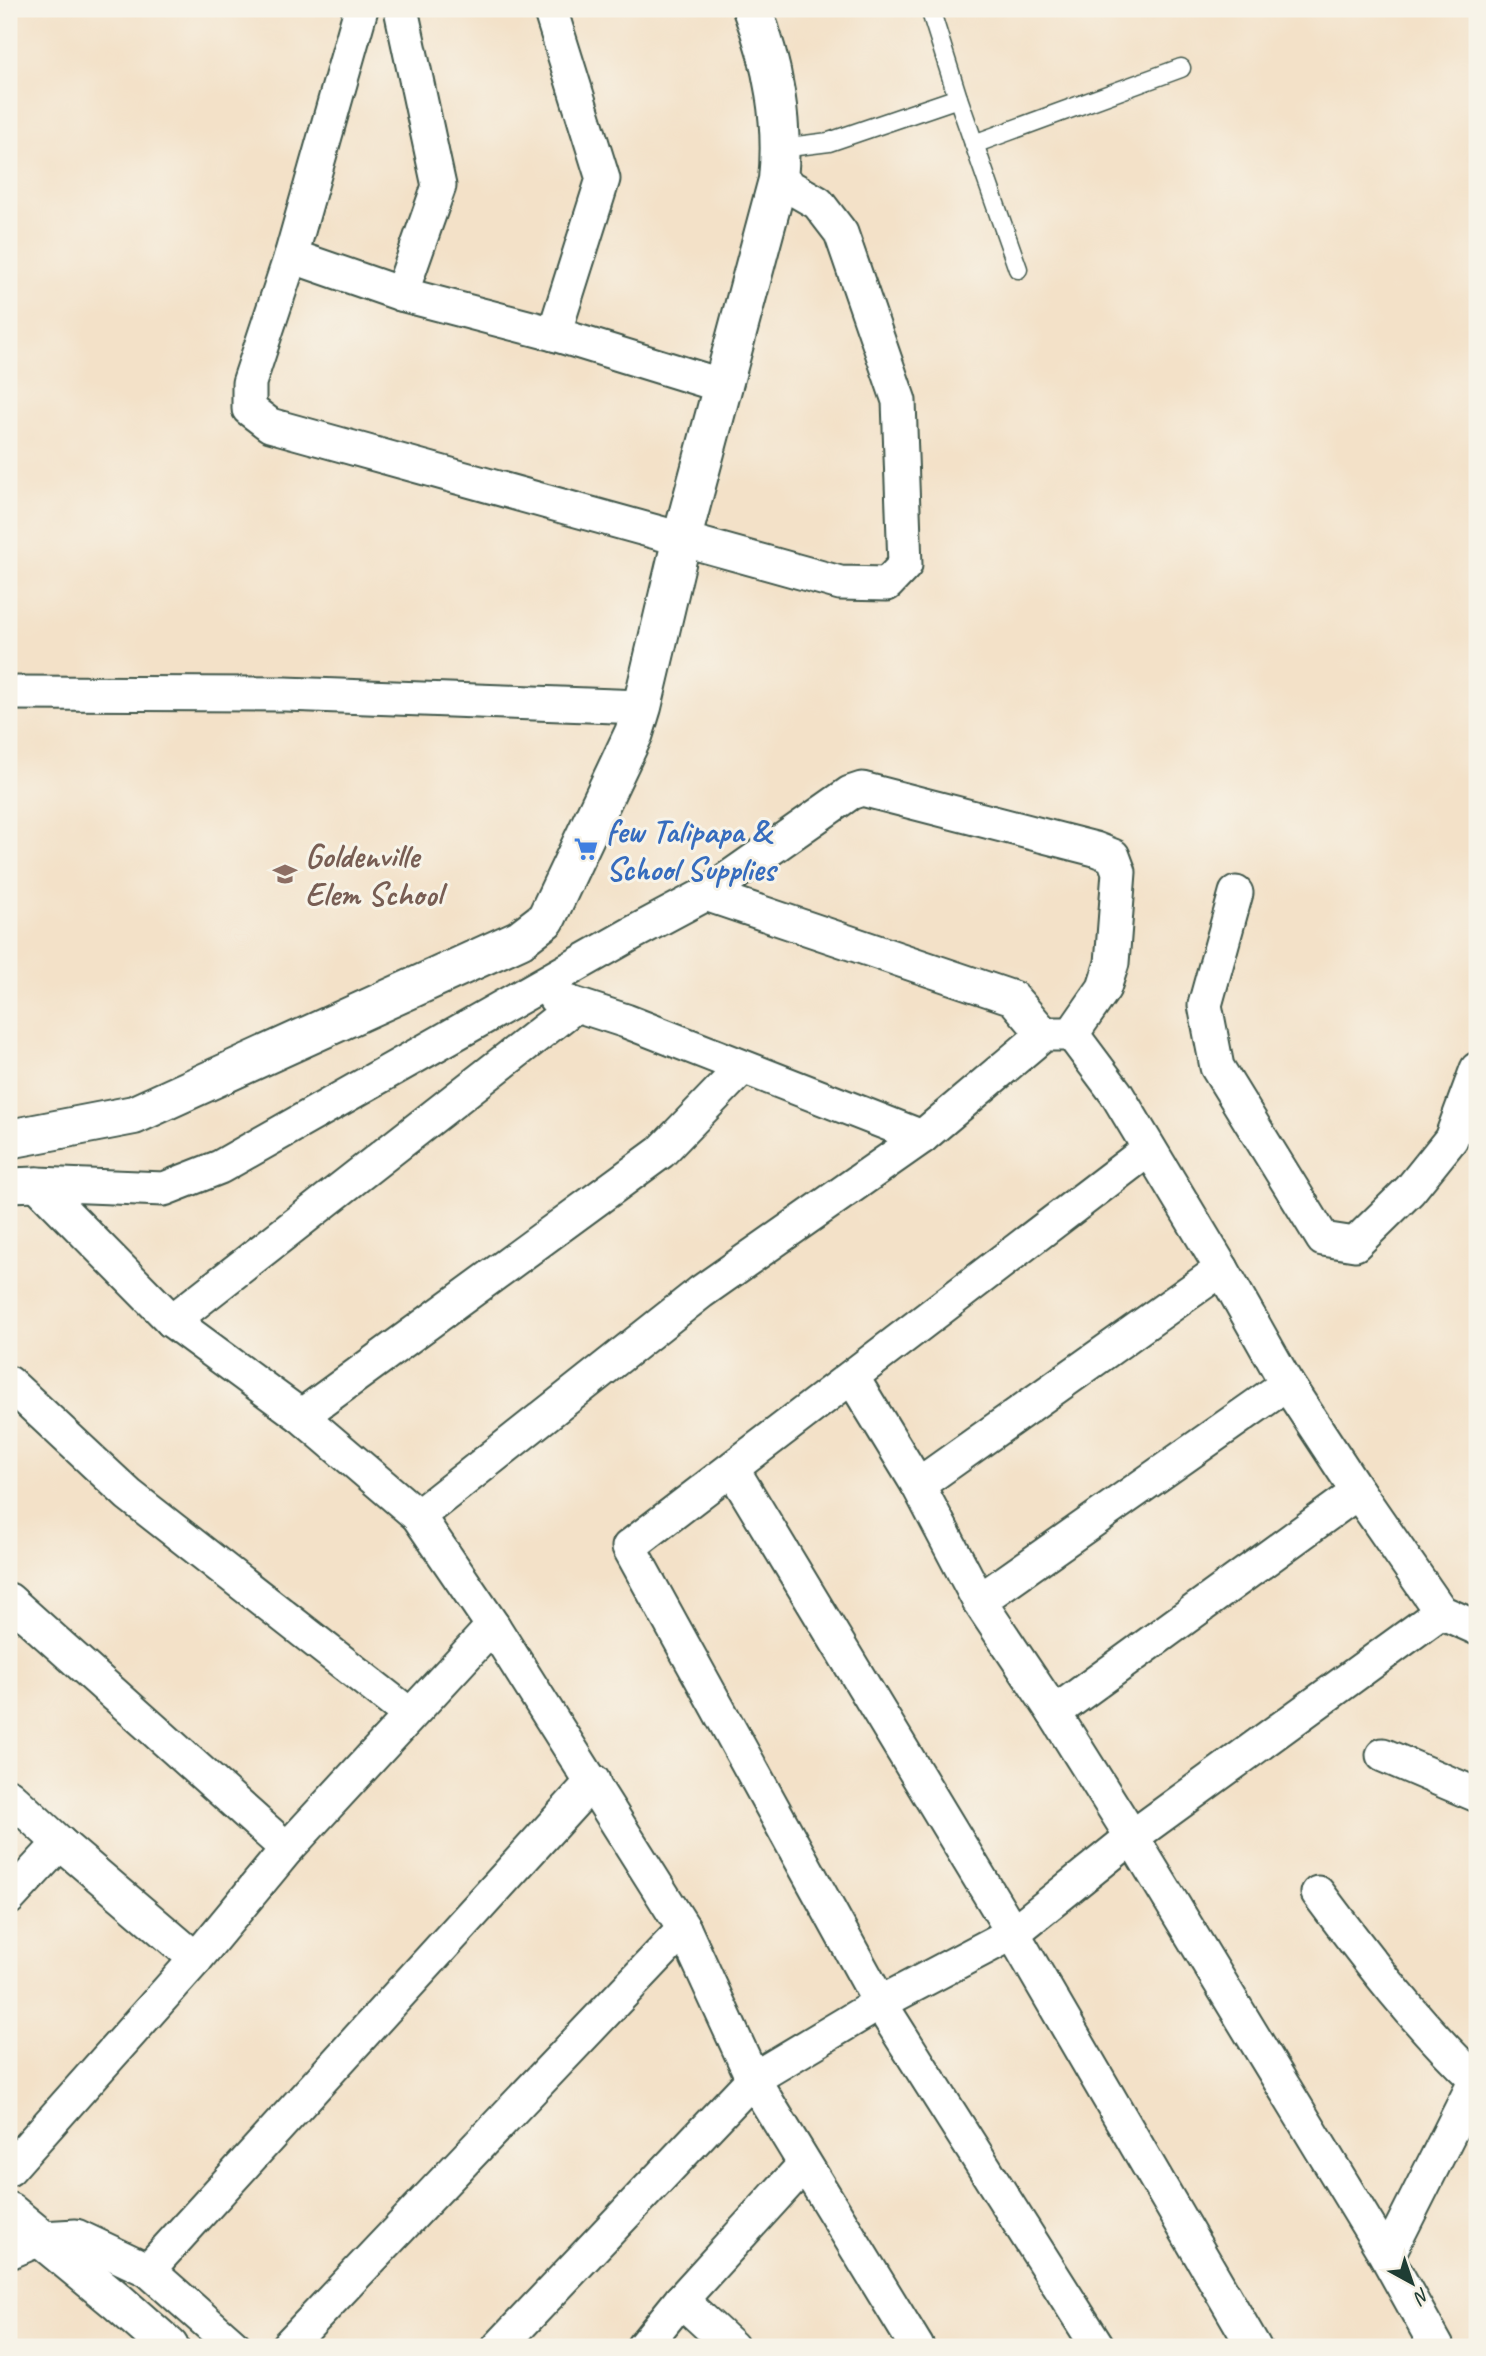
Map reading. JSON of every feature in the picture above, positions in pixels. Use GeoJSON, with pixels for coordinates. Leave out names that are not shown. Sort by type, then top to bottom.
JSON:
{"type":"FeatureCollection","features":[{"type":"Feature","properties":{"kind":"street"},"geometry":{"type":"LineString","coordinates":[[361,9],[291,256],[249,383],[249,409],[270,425],[840,583],[887,584],[905,565],[899,401],[841,233],[818,203],[779,164]]}},
{"type":"Feature","properties":{"kind":"street"},"geometry":{"type":"LineString","coordinates":[[401,9],[439,186],[401,294]]}},
{"type":"Feature","properties":{"kind":"street"},"geometry":{"type":"LineString","coordinates":[[550,9],[603,179],[554,334]]}},
{"type":"Feature","properties":{"kind":"street"},"geometry":{"type":"LineString","coordinates":[[9,1139],[134,1115],[520,939],[546,919],[620,764],[642,707],[682,538],[779,164],[772,75],[752,9]]}},
{"type":"Feature","properties":{"kind":"street"},"geometry":{"type":"LineString","coordinates":[[291,256],[401,294],[554,334],[723,386]]}},
{"type":"Feature","properties":{"kind":"street"},"geometry":{"type":"LineString","coordinates":[[9,693],[285,694],[642,707]]}},
{"type":"Feature","properties":{"kind":"street"},"geometry":{"type":"LineString","coordinates":[[23,1185],[164,1189],[220,1167],[706,894],[850,793],[862,789],[1095,849],[1113,856],[1119,872],[1112,963],[1104,988],[1058,1034],[922,1137],[701,1292],[418,1516]]}},
{"type":"Feature","properties":{"kind":"street"},"geometry":{"type":"LineString","coordinates":[[1236,893],[1205,1005],[1217,1067],[1323,1239],[1355,1244],[1410,1190],[1451,1139],[1477,1069]]}},
{"type":"Feature","properties":{"kind":"street"},"geometry":{"type":"LineString","coordinates":[[706,894],[1013,998],[1058,1034],[1115,1093],[1222,1269],[1286,1384],[1441,1612],[1477,1628]]}},
{"type":"Feature","properties":{"kind":"street"},"geometry":{"type":"LineString","coordinates":[[536,990],[575,1006],[626,1021],[922,1137]]}},
{"type":"Feature","properties":{"kind":"street"},"geometry":{"type":"LineString","coordinates":[[172,1321],[575,1006]]}},
{"type":"Feature","properties":{"kind":"street"},"geometry":{"type":"LineString","coordinates":[[301,1416],[661,1152],[743,1068]]}},
{"type":"Feature","properties":{"kind":"street"},"geometry":{"type":"LineString","coordinates":[[1098,2347],[880,2003],[629,1547],[1149,1149]]}},
{"type":"Feature","properties":{"kind":"street"},"geometry":{"type":"LineString","coordinates":[[23,1185],[172,1321],[301,1416],[418,1516],[593,1781],[684,1929],[753,2079],[917,2347]]}},
{"type":"Feature","properties":{"kind":"street"},"geometry":{"type":"LineString","coordinates":[[918,1485],[1222,1269]]}},
{"type":"Feature","properties":{"kind":"street"},"geometry":{"type":"LineString","coordinates":[[852,1377],[918,1485],[979,1601],[1132,1837],[1387,2257],[1437,2347]]}},
{"type":"Feature","properties":{"kind":"street"},"geometry":{"type":"LineString","coordinates":[[9,1383],[130,1495],[410,1715]]}},
{"type":"Feature","properties":{"kind":"street"},"geometry":{"type":"LineString","coordinates":[[979,1601],[1286,1384]]}},
{"type":"Feature","properties":{"kind":"street"},"geometry":{"type":"LineString","coordinates":[[733,1470],[1013,1933],[1254,2347]]}},
{"type":"Feature","properties":{"kind":"street"},"geometry":{"type":"LineString","coordinates":[[1054,1713],[1358,1492]]}},
{"type":"Feature","properties":{"kind":"street"},"geometry":{"type":"LineString","coordinates":[[9,1600],[287,1849]]}},
{"type":"Feature","properties":{"kind":"street"},"geometry":{"type":"LineString","coordinates":[[499,2347],[753,2079],[880,2003],[1013,1933],[1132,1837],[1441,1612]]}},
{"type":"Feature","properties":{"kind":"street"},"geometry":{"type":"LineString","coordinates":[[9,2169],[196,1959],[287,1849],[493,1626]]}},
{"type":"Feature","properties":{"kind":"street"},"geometry":{"type":"LineString","coordinates":[[1383,1755],[1477,1794]]}},
{"type":"Feature","properties":{"kind":"street"},"geometry":{"type":"LineString","coordinates":[[148,2270],[593,1781]]}},
{"type":"Feature","properties":{"kind":"street"},"geometry":{"type":"LineString","coordinates":[[9,1796],[196,1959]]}},
{"type":"Feature","properties":{"kind":"street"},"geometry":{"type":"LineString","coordinates":[[9,1898],[60,1843]]}},
{"type":"Feature","properties":{"kind":"street"},"geometry":{"type":"LineString","coordinates":[[1318,1894],[1417,2020],[1477,2080],[1387,2257]]}},
{"type":"Feature","properties":{"kind":"street"},"geometry":{"type":"LineString","coordinates":[[287,2347],[684,1929]]}},
{"type":"Feature","properties":{"kind":"street"},"geometry":{"type":"LineString","coordinates":[[643,2347],[681,2300],[804,2165]]}},
{"type":"Feature","properties":{"kind":"street"},"geometry":{"type":"LineString","coordinates":[[9,2212],[25,2245],[169,2347]]}},
{"type":"Feature","properties":{"kind":"street"},"geometry":{"type":"LineString","coordinates":[[25,2245],[76,2236],[148,2270],[235,2347]]}},
{"type":"Feature","properties":{"kind":"street"},"geometry":{"type":"LineString","coordinates":[[681,2300],[732,2347]]}},
{"type":"Feature","properties":{"kind":"lane"},"geometry":{"type":"LineString","coordinates":[[930,9],[1018,269]]}},
{"type":"Feature","properties":{"kind":"lane"},"geometry":{"type":"LineString","coordinates":[[974,144],[1181,68]]}},
{"type":"Feature","properties":{"kind":"lane"},"geometry":{"type":"LineString","coordinates":[[779,164],[829,142],[958,98]]}},
{"type":"Feature","properties":{"kind":"place","name":"few Talipapa & School Supplies"},"geometry":{"type":"Point","coordinates":[586,849]}},
{"type":"Feature","properties":{"kind":"place","name":"Goldenville Elem School"},"geometry":{"type":"Point","coordinates":[285,874]}}]}
